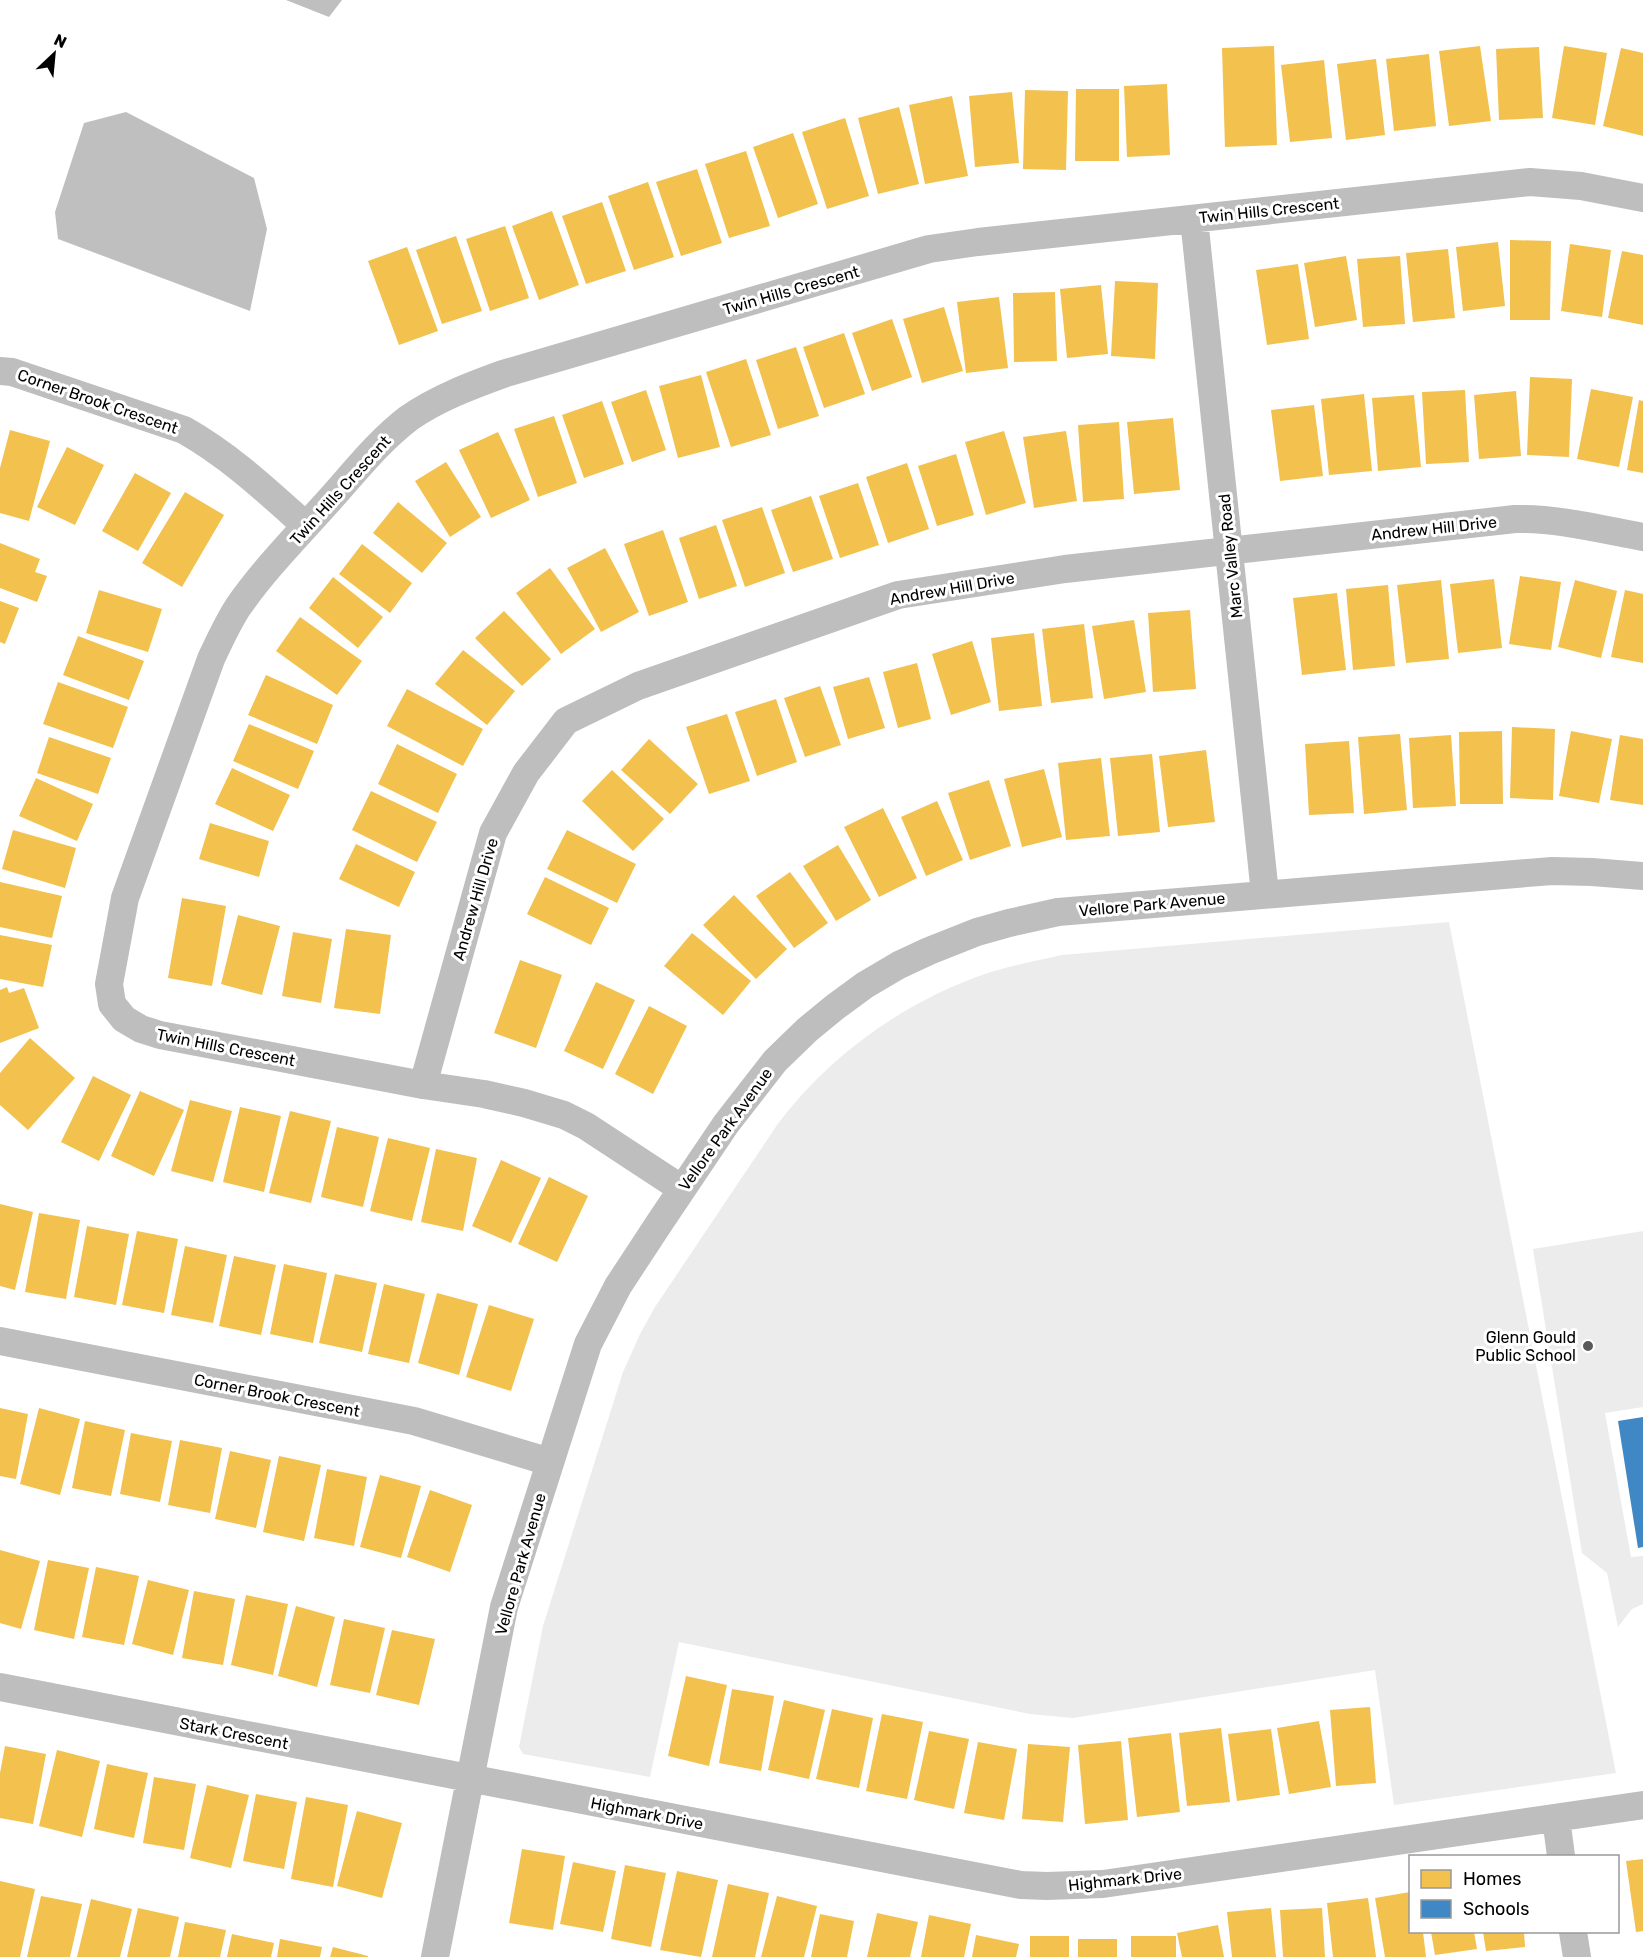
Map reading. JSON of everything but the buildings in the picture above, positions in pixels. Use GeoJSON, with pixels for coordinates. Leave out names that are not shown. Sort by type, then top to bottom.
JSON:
{"type":"FeatureCollection","features":[{"type":"Feature","properties":{"kind":"street","name":"Twin Hills Crescent"},"geometry":{"type":"LineString","coordinates":[[682,1189],[606,1139],[564,1115],[484,1094],[423,1085],[160,1035],[141,1029],[124,1019],[112,1004],[109,984],[125,898],[211,659],[238,608],[306,526],[380,444],[408,419],[437,400],[503,374],[929,249],[1530,182],[1581,186],[1643,198]]}},
{"type":"Feature","properties":{"kind":"street","name":"Marc Valley Road"},"geometry":{"type":"LineString","coordinates":[[1194,219],[1265,894]]}},
{"type":"Feature","properties":{"kind":"street","name":"Corner Brook Crescent"},"geometry":{"type":"LineString","coordinates":[[0,371],[12,372],[184,430],[234,462],[306,526]]}},
{"type":"Feature","properties":{"kind":"street","name":"Andrew Hill Drive"},"geometry":{"type":"LineString","coordinates":[[423,1085],[493,833],[526,773],[566,721],[638,686],[898,595],[1065,569],[1515,519],[1573,523],[1643,537]]}},
{"type":"Feature","properties":{"kind":"street","name":"Vellore Park Avenue"},"geometry":{"type":"LineString","coordinates":[[435,1957],[504,1607],[574,1386],[594,1331],[618,1286],[748,1094],[775,1061],[807,1030],[865,985],[899,965],[977,932],[1058,912],[1552,871],[1643,876]]}},
{"type":"Feature","properties":{"kind":"street","name":"Corner Brook Crescent"},"geometry":{"type":"LineString","coordinates":[[0,1341],[414,1421],[550,1462]]}},
{"type":"Feature","properties":{"kind":"street","name":"Stark Crescent"},"geometry":{"type":"LineString","coordinates":[[0,1687],[469,1779]]}},
{"type":"Feature","properties":{"kind":"street","name":"Highmark Drive"},"geometry":{"type":"LineString","coordinates":[[469,1779],[1011,1883],[1047,1886],[1103,1884],[1643,1805]]}},
{"type":"Feature","properties":{"kind":"street"},"geometry":{"type":"LineString","coordinates":[[1556,1818],[1561,1855]]}},
{"type":"Feature","properties":{"kind":"street"},"geometry":{"type":"LineString","coordinates":[[1573,1933],[1577,1957]]}},
{"type":"Feature","properties":{"kind":"shaded area"},"geometry":{"type":"Polygon","coordinates":[[[286,0],[342,0],[329,17],[286,0]]]}},
{"type":"Feature","properties":{"kind":"shaded area"},"geometry":{"type":"Polygon","coordinates":[[[126,112],[254,178],[267,229],[250,311],[58,239],[55,212],[84,123],[126,112]]]}},
{"type":"Feature","properties":{"kind":"shaded area"},"geometry":{"type":"Polygon","coordinates":[[[1449,922],[1616,1773],[1394,1805],[1375,1670],[1073,1718],[1030,1714],[679,1642],[650,1777],[523,1754],[519,1747],[543,1626],[623,1372],[640,1334],[655,1307],[777,1125],[797,1100],[843,1055],[895,1017],[952,987],[992,972],[1062,955],[1449,922]]]}},
{"type":"Feature","properties":{"kind":"shaded area"},"geometry":{"type":"Polygon","coordinates":[[[1643,1231],[1643,1407],[1605,1413],[1631,1557],[1643,1556],[1643,1604],[1632,1609],[1618,1627],[1607,1573],[1582,1553],[1533,1249],[1643,1231]]]}},
{"type":"Feature","properties":{"kind":"place","name":"Glenn Gould Public School"},"geometry":{"type":"Point","coordinates":[1588,1346]}}]}
